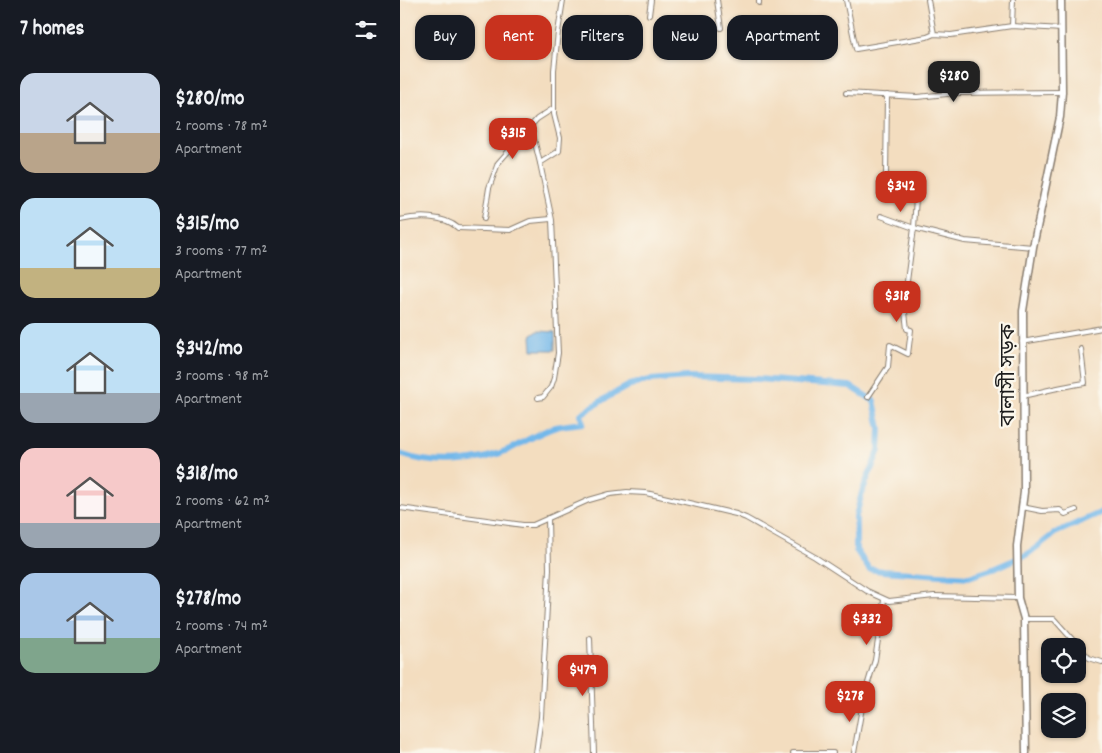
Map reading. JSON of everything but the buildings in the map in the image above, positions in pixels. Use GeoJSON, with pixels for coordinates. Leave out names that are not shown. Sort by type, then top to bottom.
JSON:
{"type":"FeatureCollection","features":[{"type":"Feature","properties":{"kind":"main road","name":"বালাসী সড়ক"},"geometry":{"type":"LineString","coordinates":[[1026,753],[1024,619],[1018,598],[1016,546],[1024,492],[1023,310],[1033,247],[1060,117],[1062,92],[1061,0]]}},
{"type":"Feature","properties":{"kind":"street"},"geometry":{"type":"LineString","coordinates":[[540,163],[558,152],[560,138],[554,114],[554,70],[563,0]]}},
{"type":"Feature","properties":{"kind":"street"},"geometry":{"type":"LineString","coordinates":[[649,14],[650,0]]}},
{"type":"Feature","properties":{"kind":"street"},"geometry":{"type":"LineString","coordinates":[[717,0],[721,28]]}},
{"type":"Feature","properties":{"kind":"street"},"geometry":{"type":"LineString","coordinates":[[846,0],[856,49],[927,37],[934,34],[951,35],[1012,26],[1062,29]]}},
{"type":"Feature","properties":{"kind":"street"},"geometry":{"type":"LineString","coordinates":[[928,0],[934,34]]}},
{"type":"Feature","properties":{"kind":"street"},"geometry":{"type":"LineString","coordinates":[[1012,26],[1013,0]]}},
{"type":"Feature","properties":{"kind":"street"},"geometry":{"type":"LineString","coordinates":[[846,93],[917,97],[957,93],[1062,92]]}},
{"type":"Feature","properties":{"kind":"street"},"geometry":{"type":"LineString","coordinates":[[868,397],[888,367],[890,345],[908,354],[911,330],[907,329],[904,304],[914,228],[917,182],[886,177],[887,95]]}},
{"type":"Feature","properties":{"kind":"street"},"geometry":{"type":"LineString","coordinates":[[484,219],[489,188],[498,163],[537,119],[554,108]]}},
{"type":"Feature","properties":{"kind":"street"},"geometry":{"type":"LineString","coordinates":[[531,127],[552,219],[558,353],[551,387],[543,397],[538,398]]}},
{"type":"Feature","properties":{"kind":"street"},"geometry":{"type":"LineString","coordinates":[[400,220],[424,216],[454,224],[458,228],[510,230],[530,221],[552,219]]}},
{"type":"Feature","properties":{"kind":"street"},"geometry":{"type":"LineString","coordinates":[[881,216],[914,228],[964,241],[1033,247]]}},
{"type":"Feature","properties":{"kind":"street"},"geometry":{"type":"LineString","coordinates":[[1022,342],[1102,328]]}},
{"type":"Feature","properties":{"kind":"street"},"geometry":{"type":"LineString","coordinates":[[1023,396],[1058,387],[1085,383],[1081,349]]}},
{"type":"Feature","properties":{"kind":"street"},"geometry":{"type":"LineString","coordinates":[[400,508],[533,525],[589,500],[610,494],[626,492],[646,493],[736,514],[796,546],[884,600],[895,602],[934,596],[1018,598]]}},
{"type":"Feature","properties":{"kind":"street"},"geometry":{"type":"LineString","coordinates":[[1022,507],[1042,511],[1060,510],[1065,514],[1076,510]]}},
{"type":"Feature","properties":{"kind":"street"},"geometry":{"type":"LineString","coordinates":[[536,753],[537,734],[541,717],[549,569],[548,518]]}},
{"type":"Feature","properties":{"kind":"street"},"geometry":{"type":"LineString","coordinates":[[854,753],[864,696],[875,660],[884,600]]}},
{"type":"Feature","properties":{"kind":"street"},"geometry":{"type":"LineString","coordinates":[[1024,619],[1054,619],[1089,658],[1102,662]]}},
{"type":"Feature","properties":{"kind":"street"},"geometry":{"type":"LineString","coordinates":[[590,638],[594,753]]}},
{"type":"Feature","properties":{"kind":"street"},"geometry":{"type":"LineString","coordinates":[[793,753],[833,753]]}},
{"type":"Feature","properties":{"kind":"water"},"geometry":{"type":"Polygon","coordinates":[[[538,331],[555,332],[555,350],[532,350],[531,336],[538,331]]]}},
{"type":"Feature","properties":{"kind":"waterway"},"geometry":{"type":"LineString","coordinates":[[400,454],[441,462],[484,458],[510,449],[550,429],[583,423],[581,414],[630,385],[650,380],[687,377],[757,379],[850,386],[874,401],[880,428],[879,450],[862,492],[856,516],[856,550],[869,569],[969,577],[1028,554],[1055,533],[1102,512]]}}]}
